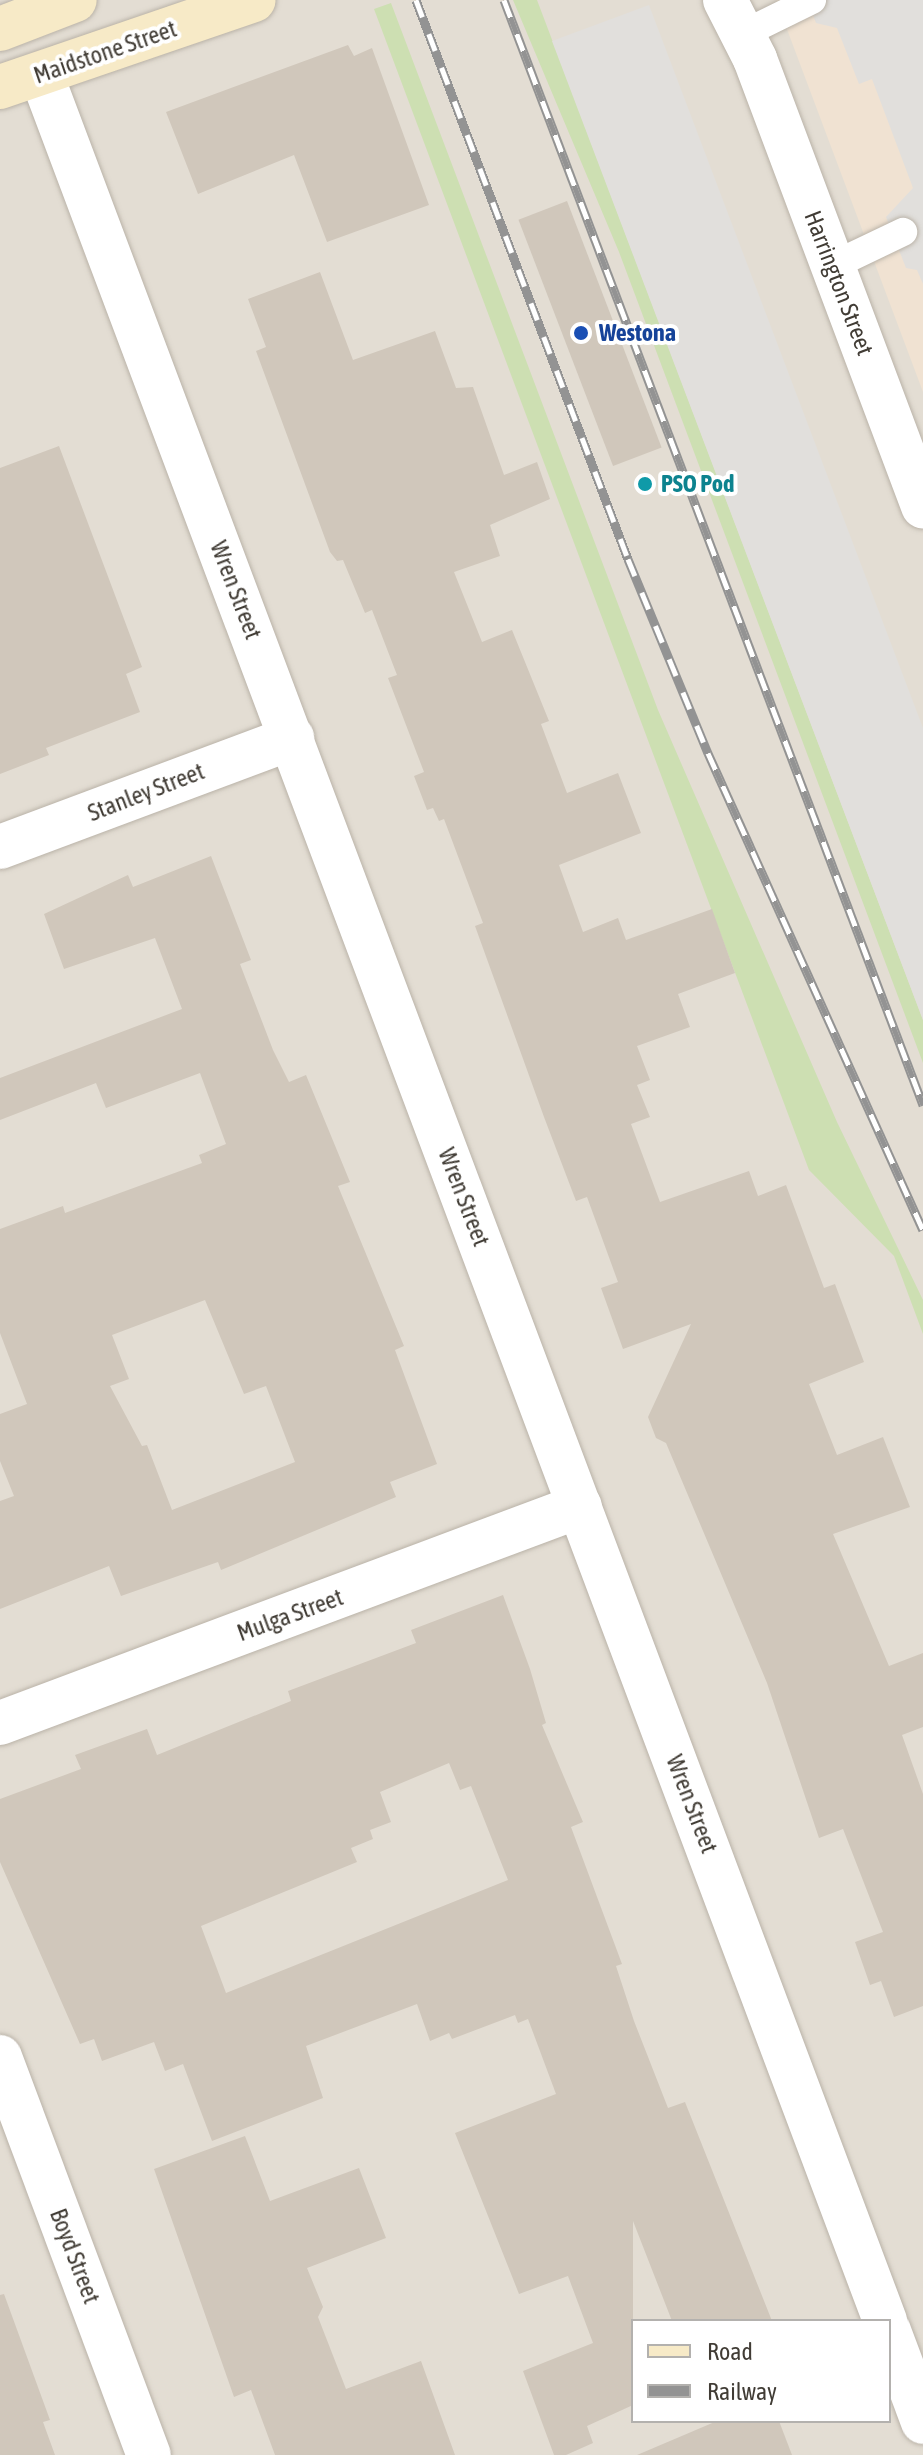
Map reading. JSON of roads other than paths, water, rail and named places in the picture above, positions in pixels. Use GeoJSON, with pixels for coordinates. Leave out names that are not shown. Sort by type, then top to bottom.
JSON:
{"type":"FeatureCollection","features":[{"type":"Feature","properties":{"kind":"main road","name":"Maidstone Street"},"geometry":{"type":"LineString","coordinates":[[0,87],[254,0]]}},
{"type":"Feature","properties":{"kind":"main road"},"geometry":{"type":"LineString","coordinates":[[41,74],[58,3]]}},
{"type":"Feature","properties":{"kind":"main road"},"geometry":{"type":"LineString","coordinates":[[0,29],[58,3]]}},
{"type":"Feature","properties":{"kind":"street","name":"Harrington Street"},"geometry":{"type":"LineString","coordinates":[[743,24],[832,266],[918,484]]}},
{"type":"Feature","properties":{"kind":"street","name":"Wren Street"},"geometry":{"type":"LineString","coordinates":[[41,74],[884,2319]]}},
{"type":"Feature","properties":{"kind":"street","name":"Stanley Street"},"geometry":{"type":"LineString","coordinates":[[0,847],[292,738]]}},
{"type":"Feature","properties":{"kind":"street","name":"Mulga Street"},"geometry":{"type":"LineString","coordinates":[[0,1723],[580,1506]]}},
{"type":"Feature","properties":{"kind":"street","name":"Boyd Street"},"geometry":{"type":"LineString","coordinates":[[0,2057],[149,2455]]}},
{"type":"Feature","properties":{"kind":"street"},"geometry":{"type":"LineString","coordinates":[[891,2336],[923,2422]]}},
{"type":"Feature","properties":{"kind":"lane"},"geometry":{"type":"LineString","coordinates":[[743,24],[812,0]]}},
{"type":"Feature","properties":{"kind":"lane"},"geometry":{"type":"LineString","coordinates":[[832,266],[903,232]]}},
{"type":"Feature","properties":{"kind":"railway"},"geometry":{"type":"LineString","coordinates":[[416,0],[628,559],[708,753],[923,1230]]}},
{"type":"Feature","properties":{"kind":"railway"},"geometry":{"type":"LineString","coordinates":[[504,0],[923,1105]]}},
{"type":"Feature","properties":{"kind":"place","name":"Westona"},"geometry":{"type":"Point","coordinates":[581,333]}},
{"type":"Feature","properties":{"kind":"place","name":"PSO Pod"},"geometry":{"type":"Point","coordinates":[645,484]}}]}
